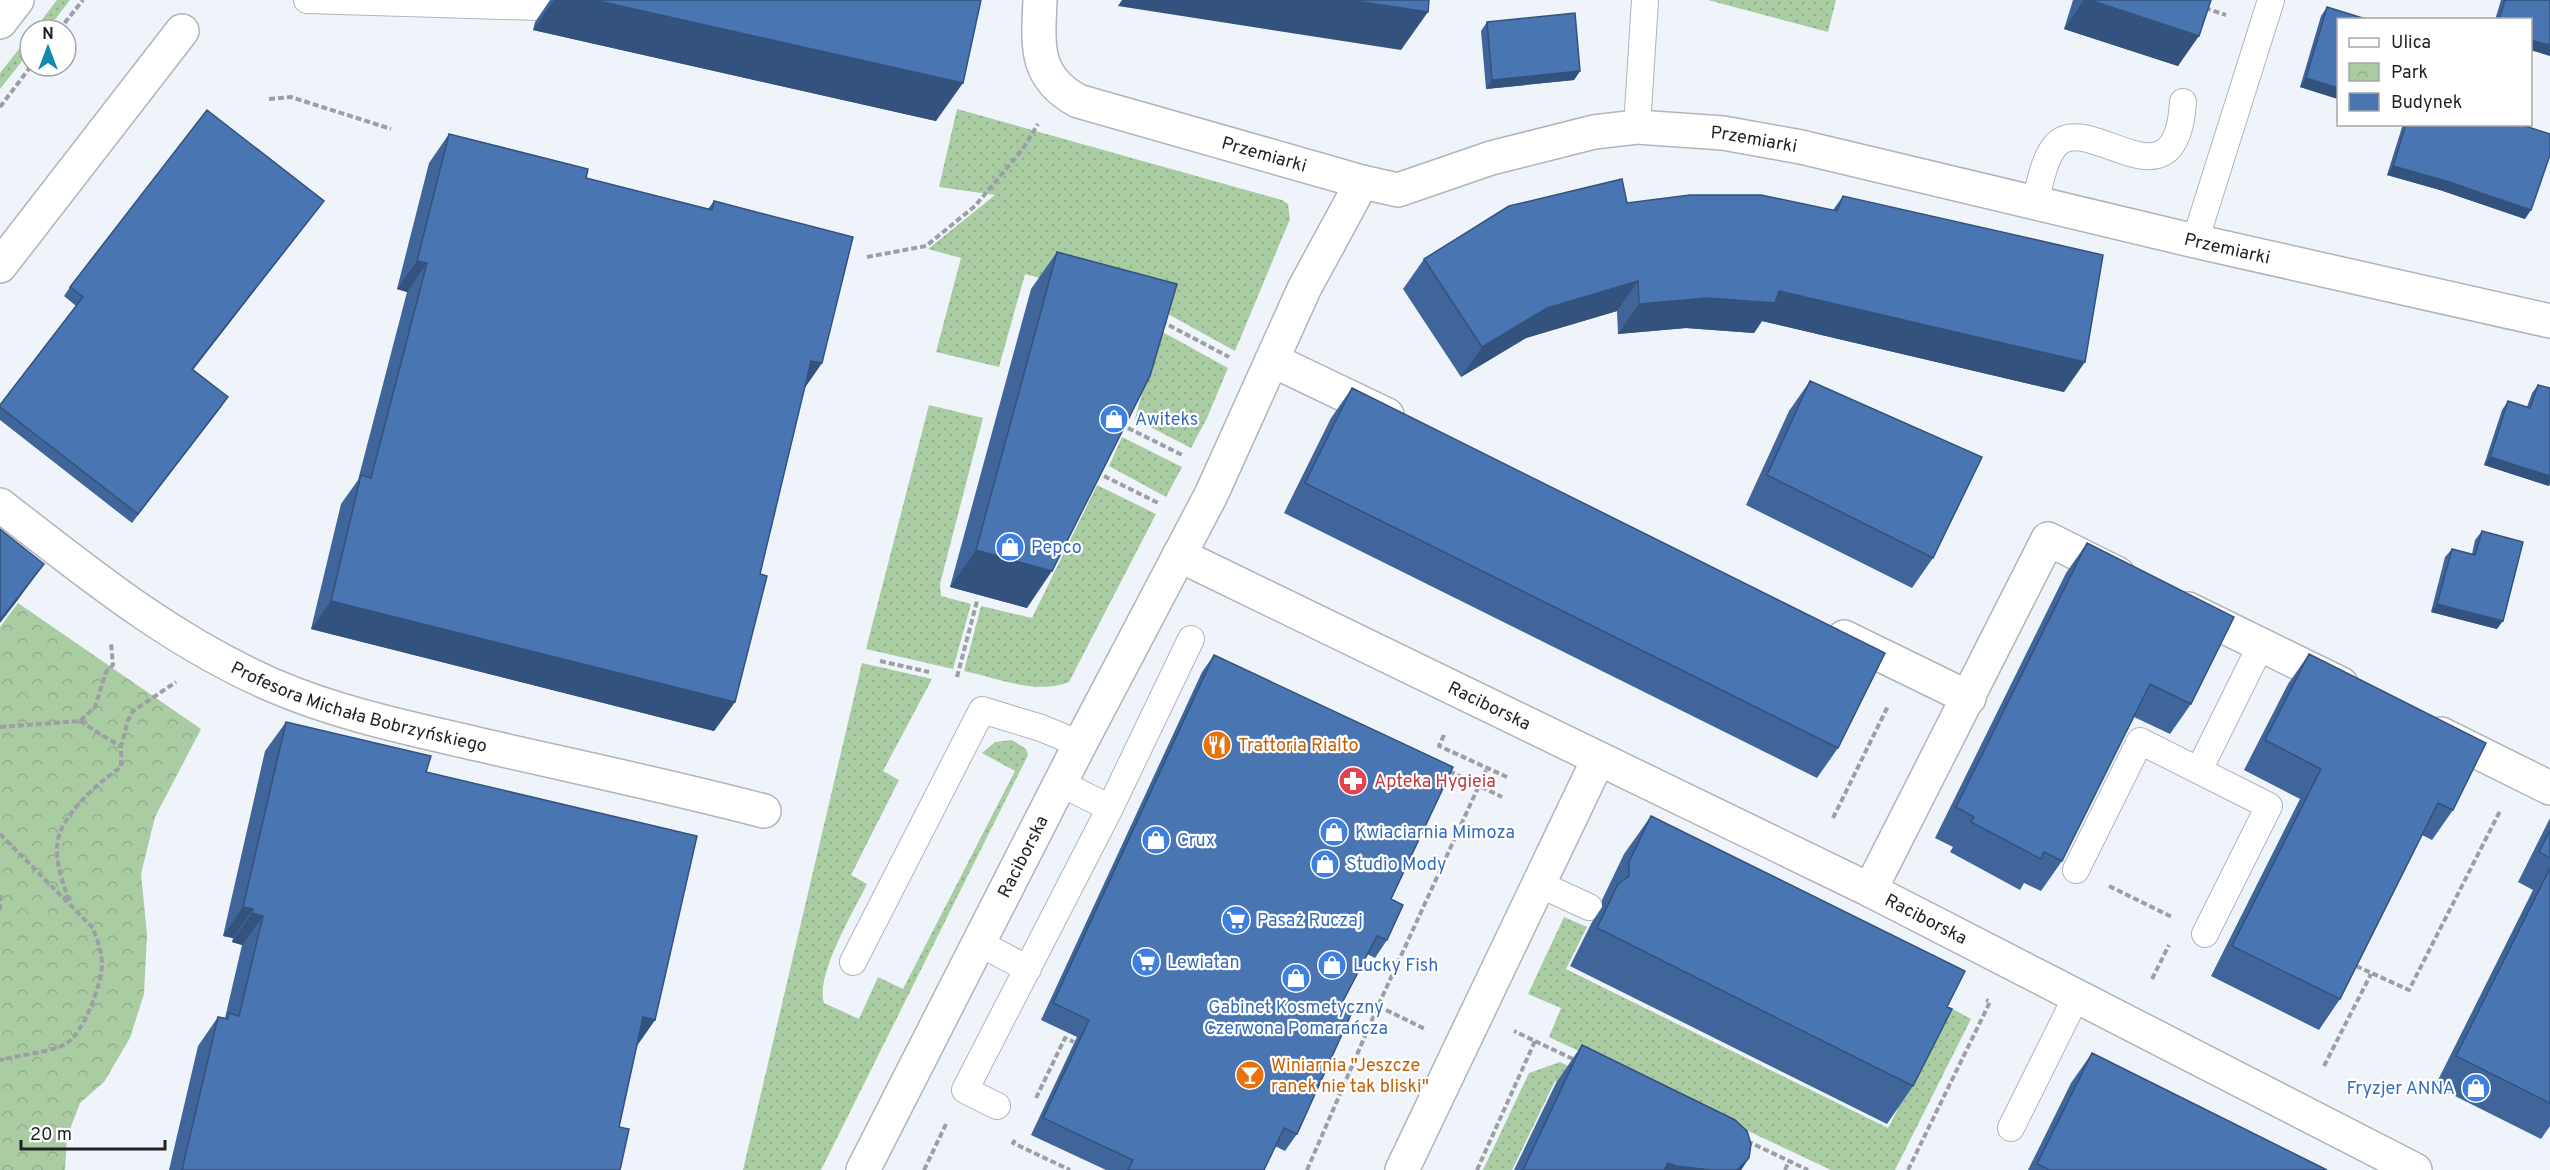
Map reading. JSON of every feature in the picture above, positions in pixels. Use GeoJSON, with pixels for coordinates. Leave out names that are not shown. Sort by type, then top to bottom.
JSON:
{"type":"FeatureCollection","features":[{"type":"Feature","properties":{"kind":"street"},"geometry":{"type":"LineString","coordinates":[[0,22],[17,0]]}},
{"type":"Feature","properties":{"kind":"street","name":"Przemiarki"},"geometry":{"type":"LineString","coordinates":[[1040,0],[1039,33],[1042,65],[1050,81],[1062,93],[1095,108],[1398,190],[1435,176],[1542,144],[1594,132],[1637,127],[1712,132],[1757,138],[2195,241],[2550,321]]}},
{"type":"Feature","properties":{"kind":"street"},"geometry":{"type":"LineString","coordinates":[[0,266],[182,31]]}},
{"type":"Feature","properties":{"kind":"street"},"geometry":{"type":"LineString","coordinates":[[1179,555],[1211,495],[1304,289],[1362,182]]}},
{"type":"Feature","properties":{"kind":"street"},"geometry":{"type":"LineString","coordinates":[[1272,360],[1414,429]]}},
{"type":"Feature","properties":{"kind":"street","name":"Profesora Michała Bobrzyńskiego"},"geometry":{"type":"LineString","coordinates":[[0,505],[131,606],[181,639],[273,686],[397,726],[764,811]]}},
{"type":"Feature","properties":{"kind":"street"},"geometry":{"type":"LineString","coordinates":[[1870,890],[2048,539],[2368,698]]}},
{"type":"Feature","properties":{"kind":"street","name":"Raciborska"},"geometry":{"type":"LineString","coordinates":[[863,1170],[1179,555],[1870,890],[2415,1170]]}},
{"type":"Feature","properties":{"kind":"street"},"geometry":{"type":"LineString","coordinates":[[1822,626],[1969,698]]}},
{"type":"Feature","properties":{"kind":"street"},"geometry":{"type":"LineString","coordinates":[[2411,719],[2550,788]]}},
{"type":"Feature","properties":{"kind":"street"},"geometry":{"type":"LineString","coordinates":[[1402,1170],[1598,760]]}},
{"type":"Feature","properties":{"kind":"lane"},"geometry":{"type":"LineString","coordinates":[[307,0],[539,7]]}},
{"type":"Feature","properties":{"kind":"lane"},"geometry":{"type":"LineString","coordinates":[[1637,127],[1645,0]]}},
{"type":"Feature","properties":{"kind":"lane"},"geometry":{"type":"LineString","coordinates":[[2195,241],[2271,0]]}},
{"type":"Feature","properties":{"kind":"lane"},"geometry":{"type":"LineString","coordinates":[[2035,202],[2046,161],[2055,146],[2062,140],[2074,137],[2086,138],[2135,155],[2149,157],[2160,154],[2171,146],[2181,120],[2183,102]]}},
{"type":"Feature","properties":{"kind":"lane"},"geometry":{"type":"LineString","coordinates":[[997,1106],[965,1090],[1110,808],[1191,639]]}},
{"type":"Feature","properties":{"kind":"lane"},"geometry":{"type":"LineString","coordinates":[[2199,770],[2261,645]]}},
{"type":"Feature","properties":{"kind":"lane"},"geometry":{"type":"LineString","coordinates":[[853,962],[982,710],[1041,728],[1080,744]]}},
{"type":"Feature","properties":{"kind":"lane"},"geometry":{"type":"LineString","coordinates":[[2076,870],[2140,741],[2269,806],[2205,933]]}},
{"type":"Feature","properties":{"kind":"lane"},"geometry":{"type":"LineString","coordinates":[[1060,783],[1110,808]]}},
{"type":"Feature","properties":{"kind":"lane"},"geometry":{"type":"LineString","coordinates":[[1539,884],[1589,907]]}},
{"type":"Feature","properties":{"kind":"lane"},"geometry":{"type":"LineString","coordinates":[[979,943],[1028,969]]}},
{"type":"Feature","properties":{"kind":"lane"},"geometry":{"type":"LineString","coordinates":[[2011,1128],[2076,997]]}},
{"type":"Feature","properties":{"kind":"path"},"geometry":{"type":"LineString","coordinates":[[69,18],[83,0]]}},
{"type":"Feature","properties":{"kind":"path"},"geometry":{"type":"LineString","coordinates":[[2198,5],[2233,17]]}},
{"type":"Feature","properties":{"kind":"path"},"geometry":{"type":"LineString","coordinates":[[0,107],[22,78]]}},
{"type":"Feature","properties":{"kind":"path"},"geometry":{"type":"LineString","coordinates":[[269,99],[291,97],[391,129]]}},
{"type":"Feature","properties":{"kind":"path"},"geometry":{"type":"LineString","coordinates":[[867,257],[926,246],[975,206],[1022,150],[1040,121]]}},
{"type":"Feature","properties":{"kind":"path"},"geometry":{"type":"LineString","coordinates":[[1161,321],[1239,363]]}},
{"type":"Feature","properties":{"kind":"path"},"geometry":{"type":"LineString","coordinates":[[1128,428],[1186,457]]}},
{"type":"Feature","properties":{"kind":"path"},"geometry":{"type":"LineString","coordinates":[[1104,476],[1170,509]]}},
{"type":"Feature","properties":{"kind":"path"},"geometry":{"type":"LineString","coordinates":[[957,678],[977,601]]}},
{"type":"Feature","properties":{"kind":"path"},"geometry":{"type":"LineString","coordinates":[[80,721],[95,707],[106,672],[113,665],[110,636]]}},
{"type":"Feature","properties":{"kind":"path"},"geometry":{"type":"LineString","coordinates":[[880,662],[929,672]]}},
{"type":"Feature","properties":{"kind":"path"},"geometry":{"type":"LineString","coordinates":[[69,902],[58,867],[57,842],[71,814],[105,778],[121,767],[121,747],[128,720],[134,711],[144,702],[158,696],[185,674]]}},
{"type":"Feature","properties":{"kind":"path"},"geometry":{"type":"LineString","coordinates":[[1833,818],[1889,705]]}},
{"type":"Feature","properties":{"kind":"path"},"geometry":{"type":"LineString","coordinates":[[0,727],[80,721],[121,747]]}},
{"type":"Feature","properties":{"kind":"path"},"geometry":{"type":"LineString","coordinates":[[1444,735],[1439,746],[1507,777]]}},
{"type":"Feature","properties":{"kind":"path"},"geometry":{"type":"LineString","coordinates":[[1307,1170],[1378,1006],[1487,768]]}},
{"type":"Feature","properties":{"kind":"path"},"geometry":{"type":"LineString","coordinates":[[1448,771],[1502,797]]}},
{"type":"Feature","properties":{"kind":"path"},"geometry":{"type":"LineString","coordinates":[[2356,966],[2409,990],[2505,802]]}},
{"type":"Feature","properties":{"kind":"path"},"geometry":{"type":"LineString","coordinates":[[0,834],[93,928],[100,946],[100,973],[87,1015],[79,1031],[68,1043],[52,1050],[0,1060]]}},
{"type":"Feature","properties":{"kind":"path"},"geometry":{"type":"LineString","coordinates":[[2076,870],[2205,933]]}},
{"type":"Feature","properties":{"kind":"path"},"geometry":{"type":"LineString","coordinates":[[0,895],[0,912]]}},
{"type":"Feature","properties":{"kind":"path"},"geometry":{"type":"LineString","coordinates":[[2152,979],[2173,937]]}},
{"type":"Feature","properties":{"kind":"path"},"geometry":{"type":"LineString","coordinates":[[2324,1066],[2371,974]]}},
{"type":"Feature","properties":{"kind":"path"},"geometry":{"type":"LineString","coordinates":[[1908,1170],[1990,1002],[1979,996]]}},
{"type":"Feature","properties":{"kind":"path"},"geometry":{"type":"LineString","coordinates":[[1378,1006],[1409,1021]]}},
{"type":"Feature","properties":{"kind":"path"},"geometry":{"type":"LineString","coordinates":[[1504,1026],[1577,1061]]}},
{"type":"Feature","properties":{"kind":"path"},"geometry":{"type":"LineString","coordinates":[[1034,1101],[1065,1038],[1074,1042]]}},
{"type":"Feature","properties":{"kind":"path"},"geometry":{"type":"LineString","coordinates":[[1477,1170],[1535,1041]]}},
{"type":"Feature","properties":{"kind":"path"},"geometry":{"type":"LineString","coordinates":[[924,1170],[941,1133]]}},
{"type":"Feature","properties":{"kind":"path"},"geometry":{"type":"LineString","coordinates":[[1019,1133],[1013,1143],[1070,1170]]}},
{"type":"Feature","properties":{"kind":"path"},"geometry":{"type":"LineString","coordinates":[[1736,1136],[1808,1170]]}},
{"type":"Feature","properties":{"kind":"path"},"geometry":{"type":"LineString","coordinates":[[1785,1170],[1789,1161]]}},
{"type":"Feature","properties":{"kind":"green space"},"geometry":{"type":"Polygon","coordinates":[[[57,0],[70,0],[56,18],[43,18],[57,0]]]}},
{"type":"Feature","properties":{"kind":"green space"},"geometry":{"type":"Polygon","coordinates":[[[1708,0],[1836,0],[1828,32],[1708,0]]]}},
{"type":"Feature","properties":{"kind":"green space"},"geometry":{"type":"Polygon","coordinates":[[[18,50],[18,66],[0,89],[0,73],[18,50]]]}},
{"type":"Feature","properties":{"kind":"green space"},"geometry":{"type":"Polygon","coordinates":[[[957,109],[1282,200],[1288,204],[1290,219],[1235,351],[1166,313],[1025,274],[999,367],[936,352],[961,258],[928,249],[995,195],[939,187],[957,109]]]}},
{"type":"Feature","properties":{"kind":"green space"},"geometry":{"type":"Polygon","coordinates":[[[1159,330],[1228,368],[1207,418],[1191,448],[1135,419],[1159,330]]]}},
{"type":"Feature","properties":{"kind":"green space"},"geometry":{"type":"Polygon","coordinates":[[[929,405],[983,418],[940,584],[941,596],[971,604],[953,669],[866,649],[929,405]]]}},
{"type":"Feature","properties":{"kind":"green space"},"geometry":{"type":"Polygon","coordinates":[[[1122,437],[1182,467],[1166,497],[1109,466],[1122,437]]]}},
{"type":"Feature","properties":{"kind":"green space"},"geometry":{"type":"Polygon","coordinates":[[[1097,485],[1156,514],[1069,682],[1056,686],[1030,686],[964,671],[981,606],[1032,618],[1097,485]]]}},
{"type":"Feature","properties":{"kind":"green space"},"geometry":{"type":"Polygon","coordinates":[[[18,603],[201,729],[155,817],[141,874],[147,934],[144,994],[130,1038],[104,1082],[80,1103],[67,1137],[65,1170],[0,1170],[0,627],[18,603]]]}},
{"type":"Feature","properties":{"kind":"green space"},"geometry":{"type":"Polygon","coordinates":[[[862,663],[932,679],[883,771],[899,780],[851,875],[867,884],[830,960],[825,976],[824,1003],[859,1019],[878,977],[903,989],[1015,771],[982,753],[995,742],[1012,740],[1026,749],[1028,755],[821,1170],[743,1170],[862,663]]]}},
{"type":"Feature","properties":{"kind":"green space"},"geometry":{"type":"Polygon","coordinates":[[[1564,917],[1587,927],[1566,969],[1888,1128],[1928,1050],[1942,1003],[1971,1019],[1895,1170],[1831,1170],[1549,1037],[1561,1008],[1528,994],[1564,917]]]}},
{"type":"Feature","properties":{"kind":"green space"},"geometry":{"type":"Polygon","coordinates":[[[1560,1062],[1599,1081],[1592,1099],[1555,1081],[1512,1170],[1483,1170],[1529,1073],[1560,1062]]]}},
{"type":"Feature","properties":{"kind":"building"},"geometry":{"type":"Polygon","coordinates":[[[594,0],[981,0],[963,83],[594,0]]]}},
{"type":"Feature","properties":{"kind":"building"},"geometry":{"type":"Polygon","coordinates":[[[1349,0],[1429,0],[1428,12],[1349,0]]]}},
{"type":"Feature","properties":{"kind":"building"},"geometry":{"type":"Polygon","coordinates":[[[2090,0],[2211,0],[2199,36],[2090,0]]]}},
{"type":"Feature","properties":{"kind":"building"},"geometry":{"type":"Polygon","coordinates":[[[2505,0],[2550,0],[2550,45],[2532,40],[2532,18],[2500,18],[2505,0]]]}},
{"type":"Feature","properties":{"kind":"building"},"geometry":{"type":"Polygon","coordinates":[[[2327,7],[2363,18],[2337,18],[2337,88],[2306,78],[2327,7]]]}},
{"type":"Feature","properties":{"kind":"building"},"geometry":{"type":"Polygon","coordinates":[[[1575,13],[1580,71],[1492,80],[1487,22],[1575,13]]]}},
{"type":"Feature","properties":{"kind":"building"},"geometry":{"type":"Polygon","coordinates":[[[207,110],[324,201],[192,369],[228,397],[138,514],[0,405],[83,297],[70,287],[207,110]]]}},
{"type":"Feature","properties":{"kind":"building"},"geometry":{"type":"Polygon","coordinates":[[[2405,126],[2525,126],[2550,134],[2550,155],[2531,210],[2446,181],[2393,166],[2405,126]]]}},
{"type":"Feature","properties":{"kind":"building"},"geometry":{"type":"Polygon","coordinates":[[[449,134],[588,169],[586,178],[712,210],[714,201],[853,237],[822,363],[811,361],[760,574],[767,576],[735,702],[331,601],[361,475],[371,478],[427,263],[417,261],[449,134]]]}},
{"type":"Feature","properties":{"kind":"building"},"geometry":{"type":"Polygon","coordinates":[[[1622,179],[1627,203],[1690,195],[1761,195],[1837,211],[1843,196],[2103,255],[2085,362],[1779,291],[1775,303],[1707,298],[1639,304],[1638,281],[1547,308],[1482,347],[1424,259],[1509,206],[1622,179]]]}},
{"type":"Feature","properties":{"kind":"building"},"geometry":{"type":"Polygon","coordinates":[[[1057,252],[1177,284],[1150,376],[1052,571],[976,550],[1057,252]]]}},
{"type":"Feature","properties":{"kind":"building"},"geometry":{"type":"Polygon","coordinates":[[[1810,381],[1982,457],[1933,558],[1767,475],[1810,381]]]}},
{"type":"Feature","properties":{"kind":"building"},"geometry":{"type":"Polygon","coordinates":[[[2538,385],[2550,388],[2550,476],[2490,457],[2508,401],[2530,408],[2538,385]]]}},
{"type":"Feature","properties":{"kind":"building"},"geometry":{"type":"Polygon","coordinates":[[[1352,388],[1885,653],[1838,748],[1305,483],[1352,388]]]}},
{"type":"Feature","properties":{"kind":"building"},"geometry":{"type":"Polygon","coordinates":[[[0,529],[44,564],[0,620],[0,529]]]}},
{"type":"Feature","properties":{"kind":"building"},"geometry":{"type":"Polygon","coordinates":[[[2482,531],[2523,542],[2503,621],[2437,604],[2452,549],[2475,555],[2482,531]]]}},
{"type":"Feature","properties":{"kind":"building"},"geometry":{"type":"Polygon","coordinates":[[[2087,543],[2234,617],[2191,704],[2150,684],[2062,861],[2044,852],[2041,859],[1971,822],[1974,817],[1956,807],[2087,543]]]}},
{"type":"Feature","properties":{"kind":"building"},"geometry":{"type":"Polygon","coordinates":[[[2309,654],[2486,743],[2453,810],[2438,803],[2340,999],[2232,946],[2321,769],[2265,740],[2309,654]]]}},
{"type":"Feature","properties":{"kind":"building","name":"Pasaż Ruczaj"},"geometry":{"type":"Polygon","coordinates":[[[1214,655],[1453,767],[1391,899],[1403,905],[1387,940],[1377,936],[1341,1005],[1353,1010],[1297,1134],[1284,1128],[1264,1170],[1128,1170],[1133,1160],[1043,1118],[1089,1020],[1053,1003],[1214,655]]]}},
{"type":"Feature","properties":{"kind":"building"},"geometry":{"type":"Polygon","coordinates":[[[286,722],[431,756],[426,772],[697,836],[655,1020],[643,1017],[619,1127],[629,1129],[620,1170],[182,1170],[218,1017],[228,1019],[229,1013],[239,1016],[263,916],[252,913],[253,909],[243,907],[286,722]]]}},
{"type":"Feature","properties":{"kind":"building"},"geometry":{"type":"Polygon","coordinates":[[[1651,816],[1965,971],[1947,1007],[1952,1009],[1913,1086],[1597,928],[1618,884],[1629,876],[1629,862],[1651,816]]]}},
{"type":"Feature","properties":{"kind":"building"},"geometry":{"type":"Polygon","coordinates":[[[2550,830],[2550,858],[2539,852],[2550,830]]]}},
{"type":"Feature","properties":{"kind":"building"},"geometry":{"type":"Polygon","coordinates":[[[2550,868],[2550,1103],[2456,1056],[2550,868]]]}},
{"type":"Feature","properties":{"kind":"building"},"geometry":{"type":"Polygon","coordinates":[[[1582,1045],[1735,1120],[1747,1131],[1751,1144],[1749,1158],[1737,1170],[1711,1170],[1668,1163],[1664,1170],[1523,1170],[1582,1045]]]}},
{"type":"Feature","properties":{"kind":"building"},"geometry":{"type":"Polygon","coordinates":[[[2092,1053],[2327,1170],[2049,1170],[2037,1164],[2092,1053]]]}},
{"type":"Feature","properties":{"kind":"place","name":"Awiteks"},"geometry":{"type":"Point","coordinates":[1114,419]}},
{"type":"Feature","properties":{"kind":"place","name":"Pepco"},"geometry":{"type":"Point","coordinates":[1010,547]}},
{"type":"Feature","properties":{"kind":"place","name":"Trattoria Rialto"},"geometry":{"type":"Point","coordinates":[1217,745]}},
{"type":"Feature","properties":{"kind":"place","name":"Apteka Hygieia"},"geometry":{"type":"Point","coordinates":[1353,781]}},
{"type":"Feature","properties":{"kind":"place","name":"Kwiaciarnia Mimoza"},"geometry":{"type":"Point","coordinates":[1334,832]}},
{"type":"Feature","properties":{"kind":"place","name":"Crux"},"geometry":{"type":"Point","coordinates":[1156,840]}},
{"type":"Feature","properties":{"kind":"place","name":"Studio Mody"},"geometry":{"type":"Point","coordinates":[1325,864]}},
{"type":"Feature","properties":{"kind":"place","name":"Pasaż Ruczaj"},"geometry":{"type":"Point","coordinates":[1236,920]}},
{"type":"Feature","properties":{"kind":"place","name":"Lewiatan"},"geometry":{"type":"Point","coordinates":[1146,962]}},
{"type":"Feature","properties":{"kind":"place","name":"Lucky Fish"},"geometry":{"type":"Point","coordinates":[1332,965]}},
{"type":"Feature","properties":{"kind":"place","name":"Gabinet Kosmetyczny Czerwona Pomarańcza"},"geometry":{"type":"Point","coordinates":[1296,978]}},
{"type":"Feature","properties":{"kind":"place","name":"Winiarnia \"Jeszcze ranek nie tak bliski\""},"geometry":{"type":"Point","coordinates":[1250,1075]}},
{"type":"Feature","properties":{"kind":"place","name":"Fryzjer ANNA"},"geometry":{"type":"Point","coordinates":[2476,1088]}}]}
